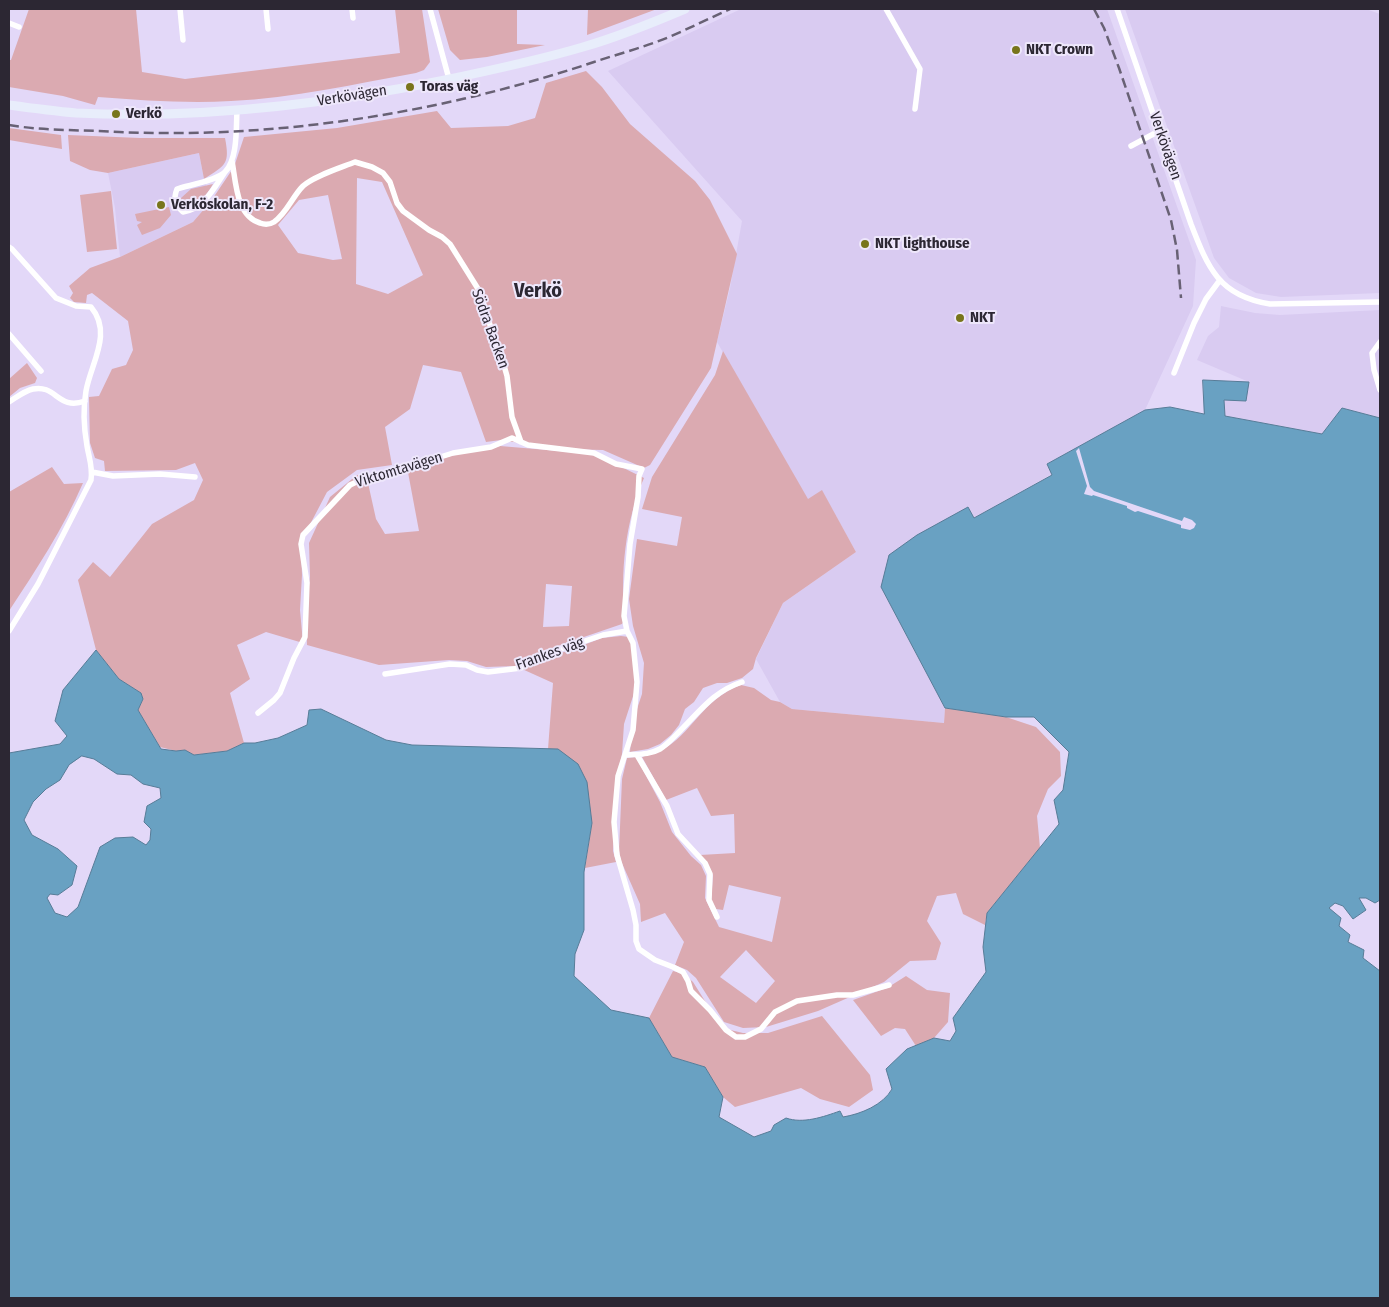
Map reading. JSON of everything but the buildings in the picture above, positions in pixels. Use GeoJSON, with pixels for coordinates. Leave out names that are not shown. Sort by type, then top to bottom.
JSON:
{"type":"FeatureCollection","features":[{"type":"Feature","properties":{"kind":"main road","name":"Verkövägen"},"geometry":{"type":"LineString","coordinates":[[9,105],[75,113],[163,114],[237,110],[332,100],[449,79],[584,47],[685,9]]}},
{"type":"Feature","properties":{"kind":"street"},"geometry":{"type":"LineString","coordinates":[[180,9],[183,40]]}},
{"type":"Feature","properties":{"kind":"street"},"geometry":{"type":"LineString","coordinates":[[266,9],[268,29]]}},
{"type":"Feature","properties":{"kind":"street"},"geometry":{"type":"LineString","coordinates":[[352,9],[353,18]]}},
{"type":"Feature","properties":{"kind":"street"},"geometry":{"type":"LineString","coordinates":[[430,9],[449,79]]}},
{"type":"Feature","properties":{"kind":"street"},"geometry":{"type":"LineString","coordinates":[[886,9],[920,68],[915,108]]}},
{"type":"Feature","properties":{"kind":"street","name":"Verkövägen"},"geometry":{"type":"LineString","coordinates":[[1117,9],[1205,259],[1220,280],[1236,293],[1257,302],[1270,304],[1380,302]]}},
{"type":"Feature","properties":{"kind":"street"},"geometry":{"type":"LineString","coordinates":[[9,24],[19,27]]}},
{"type":"Feature","properties":{"kind":"street"},"geometry":{"type":"LineString","coordinates":[[225,172],[213,179],[177,189],[174,196],[178,207],[183,212],[192,211],[200,206],[211,194],[225,172],[232,161],[235,146],[237,110]]}},
{"type":"Feature","properties":{"kind":"street"},"geometry":{"type":"LineString","coordinates":[[1131,146],[1159,131]]}},
{"type":"Feature","properties":{"kind":"street","name":"Södra Backen"},"geometry":{"type":"LineString","coordinates":[[232,161],[242,209],[252,221],[266,225],[274,222],[280,216],[302,187],[309,182],[355,162],[372,167],[383,173],[390,182],[397,203],[403,211],[450,244],[480,292],[507,376],[512,417],[521,442]]}},
{"type":"Feature","properties":{"kind":"street"},"geometry":{"type":"LineString","coordinates":[[9,248],[12,249],[56,298],[76,306],[91,307],[97,314],[101,330],[100,345],[90,375],[85,401],[87,446],[92,472],[86,492],[38,584],[9,631]]}},
{"type":"Feature","properties":{"kind":"street"},"geometry":{"type":"LineString","coordinates":[[1174,373],[1194,323],[1206,299],[1220,280]]}},
{"type":"Feature","properties":{"kind":"street"},"geometry":{"type":"LineString","coordinates":[[9,334],[41,372]]}},
{"type":"Feature","properties":{"kind":"street"},"geometry":{"type":"LineString","coordinates":[[1380,342],[1372,353],[1374,370],[1380,390]]}},
{"type":"Feature","properties":{"kind":"street"},"geometry":{"type":"LineString","coordinates":[[9,402],[23,392],[35,388],[44,389],[66,403],[75,405],[85,401]]}},
{"type":"Feature","properties":{"kind":"street","name":"Viktomtavägen"},"geometry":{"type":"LineString","coordinates":[[258,713],[280,693],[305,637],[307,583],[301,544],[303,535],[328,506],[350,485],[365,478],[393,472],[453,453],[491,447],[512,438],[528,445],[594,453],[616,464],[642,469],[639,476],[638,497],[625,588],[624,616],[628,631]]}},
{"type":"Feature","properties":{"kind":"street"},"geometry":{"type":"LineString","coordinates":[[92,472],[113,476],[160,474],[195,477]]}},
{"type":"Feature","properties":{"kind":"street"},"geometry":{"type":"LineString","coordinates":[[628,631],[633,643],[637,682],[633,730],[617,783],[614,822],[616,855],[633,910],[636,925],[636,941],[639,949],[655,960],[673,966],[683,972],[691,991],[726,1030],[736,1037],[761,1029],[775,1012],[798,1001],[837,995],[853,995],[888,984]]}},
{"type":"Feature","properties":{"kind":"street","name":"Frankes väg"},"geometry":{"type":"LineString","coordinates":[[384,674],[450,664],[466,665],[488,672],[521,668],[540,656],[603,635],[628,631]]}},
{"type":"Feature","properties":{"kind":"street"},"geometry":{"type":"LineString","coordinates":[[626,755],[648,754],[660,749],[713,696],[728,686],[742,682]]}},
{"type":"Feature","properties":{"kind":"street"},"geometry":{"type":"LineString","coordinates":[[637,754],[667,806],[678,834],[705,863],[710,874],[709,900],[717,917]]}},
{"type":"Feature","properties":{"kind":"shaded area"},"geometry":{"type":"Polygon","coordinates":[[[29,9],[136,9],[142,72],[185,79],[400,53],[395,9],[422,9],[430,62],[424,70],[416,73],[277,97],[198,102],[98,97],[95,105],[63,96],[9,87],[9,60],[11,60],[29,9]]]}},
{"type":"Feature","properties":{"kind":"shaded area"},"geometry":{"type":"Polygon","coordinates":[[[438,9],[517,9],[517,44],[545,45],[487,57],[460,60],[450,50],[438,9]]]}},
{"type":"Feature","properties":{"kind":"shaded area"},"geometry":{"type":"Polygon","coordinates":[[[588,9],[657,9],[587,35],[588,9]]]}},
{"type":"Feature","properties":{"kind":"shaded area"},"geometry":{"type":"Polygon","coordinates":[[[741,9],[1107,9],[1196,260],[1193,306],[1145,410],[1047,464],[1052,474],[974,518],[967,507],[881,587],[945,708],[944,723],[792,709],[780,702],[756,659],[783,603],[856,552],[822,491],[808,500],[717,342],[730,288],[742,221],[608,71],[741,9]]]}},
{"type":"Feature","properties":{"kind":"shaded area"},"geometry":{"type":"Polygon","coordinates":[[[1125,9],[1366,9],[1380,14],[1380,293],[1281,297],[1256,293],[1229,278],[1214,258],[1125,9]]]}},
{"type":"Feature","properties":{"kind":"shaded area"},"geometry":{"type":"Polygon","coordinates":[[[586,71],[602,87],[630,124],[695,181],[710,200],[737,254],[711,368],[650,465],[644,468],[603,450],[558,449],[501,440],[486,442],[461,372],[423,365],[410,409],[385,427],[392,465],[357,470],[327,492],[305,534],[301,544],[300,610],[303,643],[266,632],[237,645],[250,679],[230,693],[244,743],[227,751],[193,755],[185,750],[176,751],[160,747],[138,710],[143,699],[141,693],[119,679],[96,650],[78,580],[93,562],[110,577],[152,524],[194,500],[203,480],[195,463],[176,470],[105,471],[104,461],[95,458],[90,443],[89,397],[99,396],[112,369],[126,365],[133,350],[128,321],[92,293],[87,295],[86,303],[74,302],[70,298],[73,293],[69,286],[90,268],[120,257],[193,222],[211,201],[234,167],[244,137],[337,128],[437,111],[451,128],[508,126],[535,118],[546,83],[586,71]],[[357,178],[356,284],[388,294],[423,275],[382,182],[357,178]],[[328,195],[299,200],[278,225],[298,253],[333,260],[342,259],[328,195]]]}},
{"type":"Feature","properties":{"kind":"shaded area"},"geometry":{"type":"Polygon","coordinates":[[[9,128],[61,135],[62,149],[9,140],[9,128]]]}},
{"type":"Feature","properties":{"kind":"shaded area"},"geometry":{"type":"Polygon","coordinates":[[[68,135],[140,138],[225,138],[227,153],[222,167],[204,179],[199,153],[108,173],[90,170],[70,161],[68,135]]]}},
{"type":"Feature","properties":{"kind":"shaded area","name":"Verköskolan, F-2"},"geometry":{"type":"Polygon","coordinates":[[[199,153],[211,201],[193,222],[120,257],[115,208],[108,173],[199,153]]]}},
{"type":"Feature","properties":{"kind":"shaded area"},"geometry":{"type":"Polygon","coordinates":[[[213,184],[199,201],[187,207],[183,204],[181,198],[191,189],[213,184]]]}},
{"type":"Feature","properties":{"kind":"shaded area"},"geometry":{"type":"Polygon","coordinates":[[[111,191],[117,249],[87,252],[80,195],[111,191]]]}},
{"type":"Feature","properties":{"kind":"shaded area"},"geometry":{"type":"Polygon","coordinates":[[[169,207],[171,215],[160,228],[142,235],[137,225],[142,222],[137,221],[135,214],[169,207]]]}},
{"type":"Feature","properties":{"kind":"shaded area"},"geometry":{"type":"Polygon","coordinates":[[[1221,306],[1255,313],[1280,315],[1380,310],[1380,418],[1342,408],[1322,434],[1224,416],[1223,399],[1249,382],[1197,360],[1208,336],[1219,327],[1221,306]]]}},
{"type":"Feature","properties":{"kind":"shaded area"},"geometry":{"type":"Polygon","coordinates":[[[723,351],[808,499],[822,490],[856,552],[783,603],[756,658],[753,669],[742,678],[703,688],[694,702],[685,709],[679,725],[671,735],[660,744],[648,749],[630,752],[632,724],[642,694],[644,663],[633,626],[629,599],[637,539],[677,546],[682,517],[642,509],[652,477],[715,375],[723,351]]]}},
{"type":"Feature","properties":{"kind":"shaded area"},"geometry":{"type":"Polygon","coordinates":[[[27,363],[37,378],[35,383],[20,388],[9,397],[9,379],[27,363]]]}},
{"type":"Feature","properties":{"kind":"shaded area"},"geometry":{"type":"Polygon","coordinates":[[[500,446],[583,453],[601,457],[644,478],[628,530],[623,584],[625,620],[622,624],[540,652],[516,666],[486,667],[467,661],[449,660],[379,665],[307,645],[306,613],[310,577],[309,543],[330,497],[357,475],[366,474],[376,519],[385,534],[419,531],[407,467],[500,446]],[[546,584],[543,627],[569,626],[572,586],[546,584]]]}},
{"type":"Feature","properties":{"kind":"shaded area"},"geometry":{"type":"Polygon","coordinates":[[[52,467],[64,484],[83,483],[58,533],[9,611],[9,492],[52,467]]]}},
{"type":"Feature","properties":{"kind":"shaded area"},"geometry":{"type":"Polygon","coordinates":[[[629,637],[638,669],[636,687],[624,724],[622,754],[617,779],[613,851],[616,862],[585,868],[592,823],[558,749],[548,749],[553,683],[522,669],[540,658],[568,651],[602,638],[629,637]]]}},
{"type":"Feature","properties":{"kind":"shaded area"},"geometry":{"type":"Polygon","coordinates":[[[741,685],[754,688],[771,700],[780,702],[792,709],[944,723],[945,708],[1006,717],[1036,727],[1060,752],[1061,776],[1048,789],[1037,816],[1040,848],[987,913],[985,925],[963,914],[956,893],[937,896],[927,921],[941,943],[936,960],[910,961],[884,982],[818,1011],[766,1027],[743,1028],[724,1022],[696,978],[687,970],[675,965],[684,942],[665,913],[641,922],[640,904],[621,861],[619,851],[622,779],[627,758],[636,757],[660,802],[672,832],[691,856],[701,865],[706,876],[705,898],[719,927],[772,942],[781,897],[729,885],[723,910],[716,909],[711,902],[713,875],[700,855],[735,853],[734,814],[711,816],[697,788],[666,800],[642,757],[658,752],[671,744],[716,699],[741,685]],[[746,950],[720,977],[756,1003],[775,981],[746,950]]]}},
{"type":"Feature","properties":{"kind":"shaded area"},"geometry":{"type":"Polygon","coordinates":[[[673,971],[684,974],[693,982],[722,1028],[743,1033],[768,1033],[822,1016],[870,1075],[873,1090],[849,1107],[820,1099],[801,1088],[735,1107],[723,1097],[705,1067],[672,1057],[649,1018],[673,971]]]}},
{"type":"Feature","properties":{"kind":"shaded area"},"geometry":{"type":"Polygon","coordinates":[[[906,976],[927,990],[950,993],[948,1022],[934,1038],[916,1046],[905,1029],[895,1028],[881,1036],[853,1000],[887,988],[906,976]]]}},
{"type":"Feature","properties":{"kind":"water"},"geometry":{"type":"Polygon","coordinates":[[[1203,380],[1249,382],[1246,401],[1224,400],[1225,416],[1322,434],[1342,408],[1380,418],[1380,900],[1375,903],[1366,898],[1359,898],[1366,910],[1353,919],[1343,906],[1335,903],[1329,908],[1341,918],[1339,926],[1350,935],[1348,942],[1364,950],[1363,958],[1380,971],[1380,1298],[9,1298],[9,753],[60,744],[67,736],[55,721],[63,690],[96,650],[119,679],[141,693],[143,699],[138,710],[161,749],[185,750],[194,755],[227,751],[244,743],[255,743],[278,738],[307,725],[309,710],[321,709],[386,740],[412,745],[558,749],[578,764],[587,782],[592,823],[584,872],[584,930],[575,954],[574,976],[611,1010],[649,1018],[672,1057],[705,1067],[723,1097],[719,1117],[754,1137],[771,1131],[774,1125],[786,1118],[806,1120],[840,1111],[843,1117],[871,1108],[883,1100],[892,1089],[886,1069],[907,1049],[934,1038],[950,1041],[956,1031],[953,1018],[986,972],[983,947],[987,913],[1059,824],[1054,800],[1063,790],[1069,752],[1034,717],[1006,717],[945,708],[881,587],[889,555],[917,535],[968,507],[974,518],[1052,475],[1047,464],[1145,410],[1170,407],[1204,414],[1203,380]],[[82,756],[69,765],[60,780],[46,789],[33,802],[24,820],[32,835],[58,849],[77,866],[72,885],[58,895],[50,894],[47,898],[55,913],[67,917],[78,907],[100,847],[115,838],[133,837],[146,845],[150,840],[151,829],[144,822],[147,806],[161,798],[160,788],[143,784],[131,775],[117,774],[94,759],[82,756]]]}},
{"type":"Feature","properties":{"kind":"pier"},"geometry":{"type":"Polygon","coordinates":[[[1079,448],[1090,487],[1094,491],[1182,521],[1184,517],[1196,524],[1194,528],[1190,530],[1181,528],[1181,525],[1138,511],[1135,512],[1127,508],[1127,506],[1084,494],[1087,486],[1076,451],[1079,448]]]}},
{"type":"Feature","properties":{"kind":"railway"},"geometry":{"type":"LineString","coordinates":[[9,125],[54,130],[162,133],[287,128],[350,120],[412,110],[534,81],[660,41],[730,9]]}},
{"type":"Feature","properties":{"kind":"railway"},"geometry":{"type":"LineString","coordinates":[[1094,9],[1104,28],[1119,68],[1171,220],[1177,250],[1181,298]]}},
{"type":"Feature","properties":{"kind":"place","name":"NKT Crown"},"geometry":{"type":"Point","coordinates":[1016,50]}},
{"type":"Feature","properties":{"kind":"place","name":"Toras väg"},"geometry":{"type":"Point","coordinates":[410,87]}},
{"type":"Feature","properties":{"kind":"place","name":"Verkö"},"geometry":{"type":"Point","coordinates":[116,114]}},
{"type":"Feature","properties":{"kind":"place","name":"Verköskolan, F-2"},"geometry":{"type":"Point","coordinates":[161,205]}},
{"type":"Feature","properties":{"kind":"place","name":"NKT lighthouse"},"geometry":{"type":"Point","coordinates":[865,244]}},
{"type":"Feature","properties":{"kind":"place","name":"NKT"},"geometry":{"type":"Point","coordinates":[960,318]}},
{"type":"Feature","properties":{"kind":"district","name":"Verkö"},"geometry":{"type":"Point","coordinates":[538,291]}}]}
